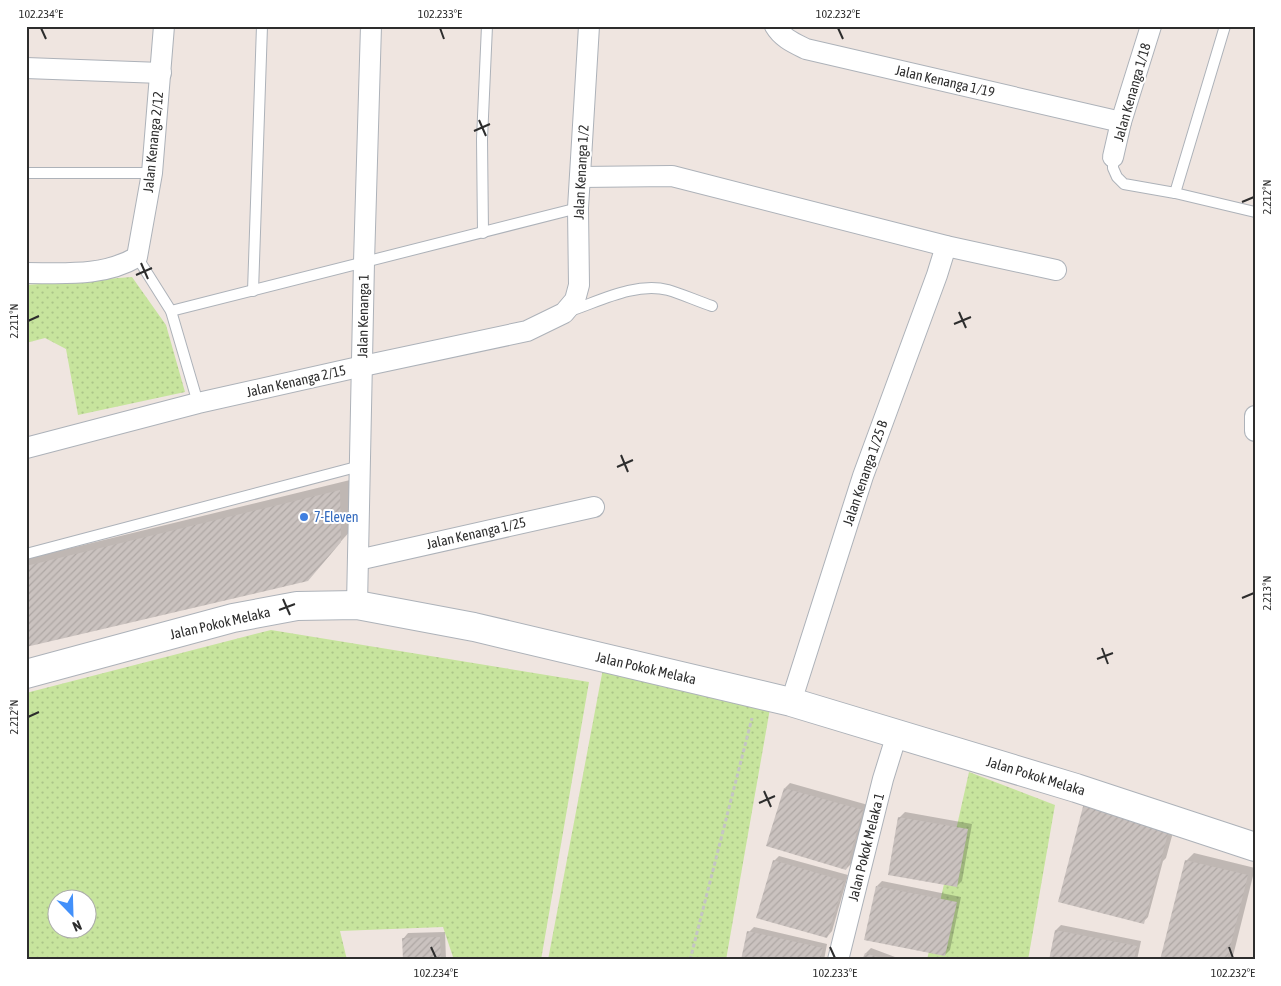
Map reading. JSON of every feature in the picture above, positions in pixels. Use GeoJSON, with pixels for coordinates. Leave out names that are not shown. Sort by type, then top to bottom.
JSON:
{"type":"FeatureCollection","features":[{"type":"Feature","properties":{"kind":"street","name":"Jalan Kenanga 2/12"},"geometry":{"type":"LineString","coordinates":[[136,257],[152,174],[164,26]]}},
{"type":"Feature","properties":{"kind":"street","name":"Jalan Kenanga 1"},"geometry":{"type":"LineString","coordinates":[[357,605],[371,26]]}},
{"type":"Feature","properties":{"kind":"street","name":"Jalan Kenanga 1/2"},"geometry":{"type":"LineString","coordinates":[[564,313],[575,300],[578,285],[578,208],[588,26]]}},
{"type":"Feature","properties":{"kind":"street","name":"Jalan Kenanga 1/19"},"geometry":{"type":"LineString","coordinates":[[775,26],[790,41],[806,49],[1122,122]]}},
{"type":"Feature","properties":{"kind":"street","name":"Jalan Kenanga 1/18"},"geometry":{"type":"LineString","coordinates":[[1114,157],[1122,122],[1151,26]]}},
{"type":"Feature","properties":{"kind":"street"},"geometry":{"type":"LineString","coordinates":[[26,68],[161,73]]}},
{"type":"Feature","properties":{"kind":"street"},"geometry":{"type":"LineString","coordinates":[[580,177],[672,176],[946,246],[1056,270]]}},
{"type":"Feature","properties":{"kind":"street","name":"Jalan Kenanga 1/25 B"},"geometry":{"type":"LineString","coordinates":[[791,702],[862,476],[937,276],[946,246]]}},
{"type":"Feature","properties":{"kind":"street"},"geometry":{"type":"LineString","coordinates":[[26,273],[105,270],[122,266],[136,257]]}},
{"type":"Feature","properties":{"kind":"street","name":"Jalan Kenanga 2/15"},"geometry":{"type":"LineString","coordinates":[[26,448],[198,403],[527,331],[545,324],[564,313]]}},
{"type":"Feature","properties":{"kind":"street"},"geometry":{"type":"LineString","coordinates":[[1255,416],[1255,431]]}},
{"type":"Feature","properties":{"kind":"street","name":"Jalan Kenanga 1/25"},"geometry":{"type":"LineString","coordinates":[[358,560],[594,507]]}},
{"type":"Feature","properties":{"kind":"street","name":"Jalan Pokok Melaka"},"geometry":{"type":"LineString","coordinates":[[26,674],[233,618],[297,606],[357,605],[474,627],[791,702],[1076,788],[1255,847]]}},
{"type":"Feature","properties":{"kind":"street","name":"Jalan Pokok Melaka 1"},"geometry":{"type":"LineString","coordinates":[[838,960],[883,780],[897,734]]}},
{"type":"Feature","properties":{"kind":"lane"},"geometry":{"type":"LineString","coordinates":[[254,291],[262,26]]}},
{"type":"Feature","properties":{"kind":"lane"},"geometry":{"type":"LineString","coordinates":[[482,233],[482,139],[487,26]]}},
{"type":"Feature","properties":{"kind":"lane"},"geometry":{"type":"LineString","coordinates":[[1175,193],[1225,26]]}},
{"type":"Feature","properties":{"kind":"lane"},"geometry":{"type":"LineString","coordinates":[[1114,157],[1113,168],[1117,177],[1124,184],[1175,193],[1255,212]]}},
{"type":"Feature","properties":{"kind":"lane"},"geometry":{"type":"LineString","coordinates":[[26,173],[152,174]]}},
{"type":"Feature","properties":{"kind":"lane"},"geometry":{"type":"LineString","coordinates":[[171,311],[578,208]]}},
{"type":"Feature","properties":{"kind":"lane"},"geometry":{"type":"LineString","coordinates":[[136,257],[171,311],[198,403]]}},
{"type":"Feature","properties":{"kind":"lane"},"geometry":{"type":"LineString","coordinates":[[564,313],[628,291],[649,288],[667,290],[712,306]]}},
{"type":"Feature","properties":{"kind":"lane"},"geometry":{"type":"LineString","coordinates":[[26,554],[360,466]]}},
{"type":"Feature","properties":{"kind":"path"},"geometry":{"type":"LineString","coordinates":[[690,960],[758,694]]}},
{"type":"Feature","properties":{"kind":"green space"},"geometry":{"type":"Polygon","coordinates":[[[132,277],[166,325],[185,392],[78,415],[66,349],[45,338],[26,343],[26,285],[132,277]]]}},
{"type":"Feature","properties":{"kind":"green space"},"geometry":{"type":"Polygon","coordinates":[[[271,630],[589,682],[541,960],[454,960],[443,927],[340,931],[347,960],[26,960],[26,693],[271,630]]]}},
{"type":"Feature","properties":{"kind":"green space"},"geometry":{"type":"Polygon","coordinates":[[[605,658],[772,697],[726,960],[548,960],[605,658]]]}},
{"type":"Feature","properties":{"kind":"green space"},"geometry":{"type":"Polygon","coordinates":[[[969,772],[1055,805],[1028,960],[927,960],[969,772]]]}},
{"type":"Feature","properties":{"kind":"building"},"geometry":{"type":"Polygon","coordinates":[[[340,490],[341,542],[308,581],[26,647],[26,566],[340,490]]]}},
{"type":"Feature","properties":{"kind":"building"},"geometry":{"type":"Polygon","coordinates":[[[784,788],[863,810],[846,870],[766,846],[784,788]]]}},
{"type":"Feature","properties":{"kind":"building"},"geometry":{"type":"Polygon","coordinates":[[[1085,799],[1171,822],[1144,924],[1058,902],[1085,799]]]}},
{"type":"Feature","properties":{"kind":"building"},"geometry":{"type":"Polygon","coordinates":[[[898,817],[968,829],[957,887],[888,875],[898,817]]]}},
{"type":"Feature","properties":{"kind":"building"},"geometry":{"type":"Polygon","coordinates":[[[773,860],[844,881],[827,938],[756,918],[773,860]]]}},
{"type":"Feature","properties":{"kind":"building"},"geometry":{"type":"Polygon","coordinates":[[[1185,860],[1248,875],[1227,960],[1160,960],[1185,860]]]}},
{"type":"Feature","properties":{"kind":"building"},"geometry":{"type":"Polygon","coordinates":[[[876,886],[957,902],[945,956],[864,940],[876,886]]]}},
{"type":"Feature","properties":{"kind":"building"},"geometry":{"type":"Polygon","coordinates":[[[1055,930],[1137,946],[1134,960],[1049,960],[1055,930]]]}},
{"type":"Feature","properties":{"kind":"building"},"geometry":{"type":"Polygon","coordinates":[[[747,931],[823,948],[820,960],[741,960],[747,931]]]}},
{"type":"Feature","properties":{"kind":"building"},"geometry":{"type":"Polygon","coordinates":[[[440,937],[441,960],[403,960],[402,938],[440,937]]]}},
{"type":"Feature","properties":{"kind":"building"},"geometry":{"type":"Polygon","coordinates":[[[865,953],[884,959],[884,960],[862,960],[865,953]]]}},
{"type":"Feature","properties":{"kind":"place","name":"7-Eleven"},"geometry":{"type":"Point","coordinates":[304,517]}}]}
